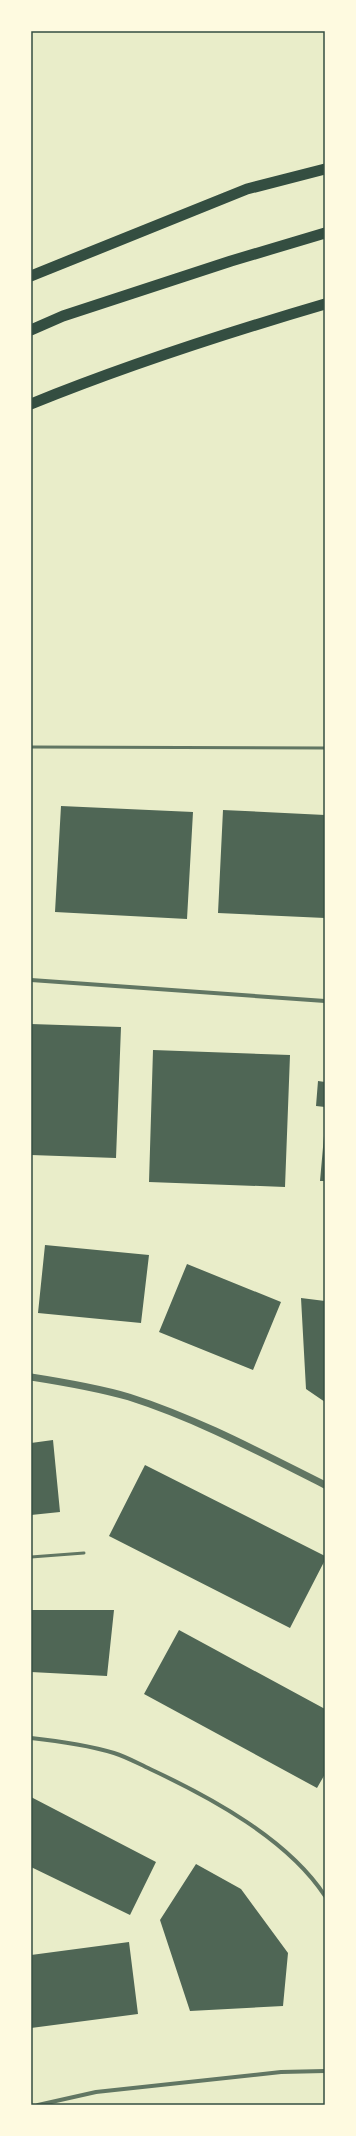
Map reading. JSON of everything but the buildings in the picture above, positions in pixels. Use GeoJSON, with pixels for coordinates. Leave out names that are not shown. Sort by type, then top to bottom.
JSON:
{"type":"FeatureCollection","features":[{"type":"Feature","properties":{"kind":"highway"},"geometry":{"type":"LineString","coordinates":[[31,276],[247,189],[325,168]]}},
{"type":"Feature","properties":{"kind":"highway"},"geometry":{"type":"LineString","coordinates":[[31,330],[63,316],[231,261],[325,233]]}},
{"type":"Feature","properties":{"kind":"highway"},"geometry":{"type":"LineString","coordinates":[[31,404],[87,381],[259,323],[325,304]]}},
{"type":"Feature","properties":{"kind":"street"},"geometry":{"type":"LineString","coordinates":[[31,980],[325,1001]]}},
{"type":"Feature","properties":{"kind":"street"},"geometry":{"type":"LineString","coordinates":[[31,1377],[128,1397],[176,1414],[243,1444],[325,1486]]}},
{"type":"Feature","properties":{"kind":"street"},"geometry":{"type":"LineString","coordinates":[[31,1738],[79,1744],[116,1753],[179,1783],[245,1822],[289,1855],[325,1896]]}},
{"type":"Feature","properties":{"kind":"street"},"geometry":{"type":"LineString","coordinates":[[38,2105],[96,2092],[281,2072],[325,2071]]}},
{"type":"Feature","properties":{"kind":"lane"},"geometry":{"type":"LineString","coordinates":[[31,747],[325,748]]}},
{"type":"Feature","properties":{"kind":"lane"},"geometry":{"type":"LineString","coordinates":[[31,1558],[84,1553]]}}]}
